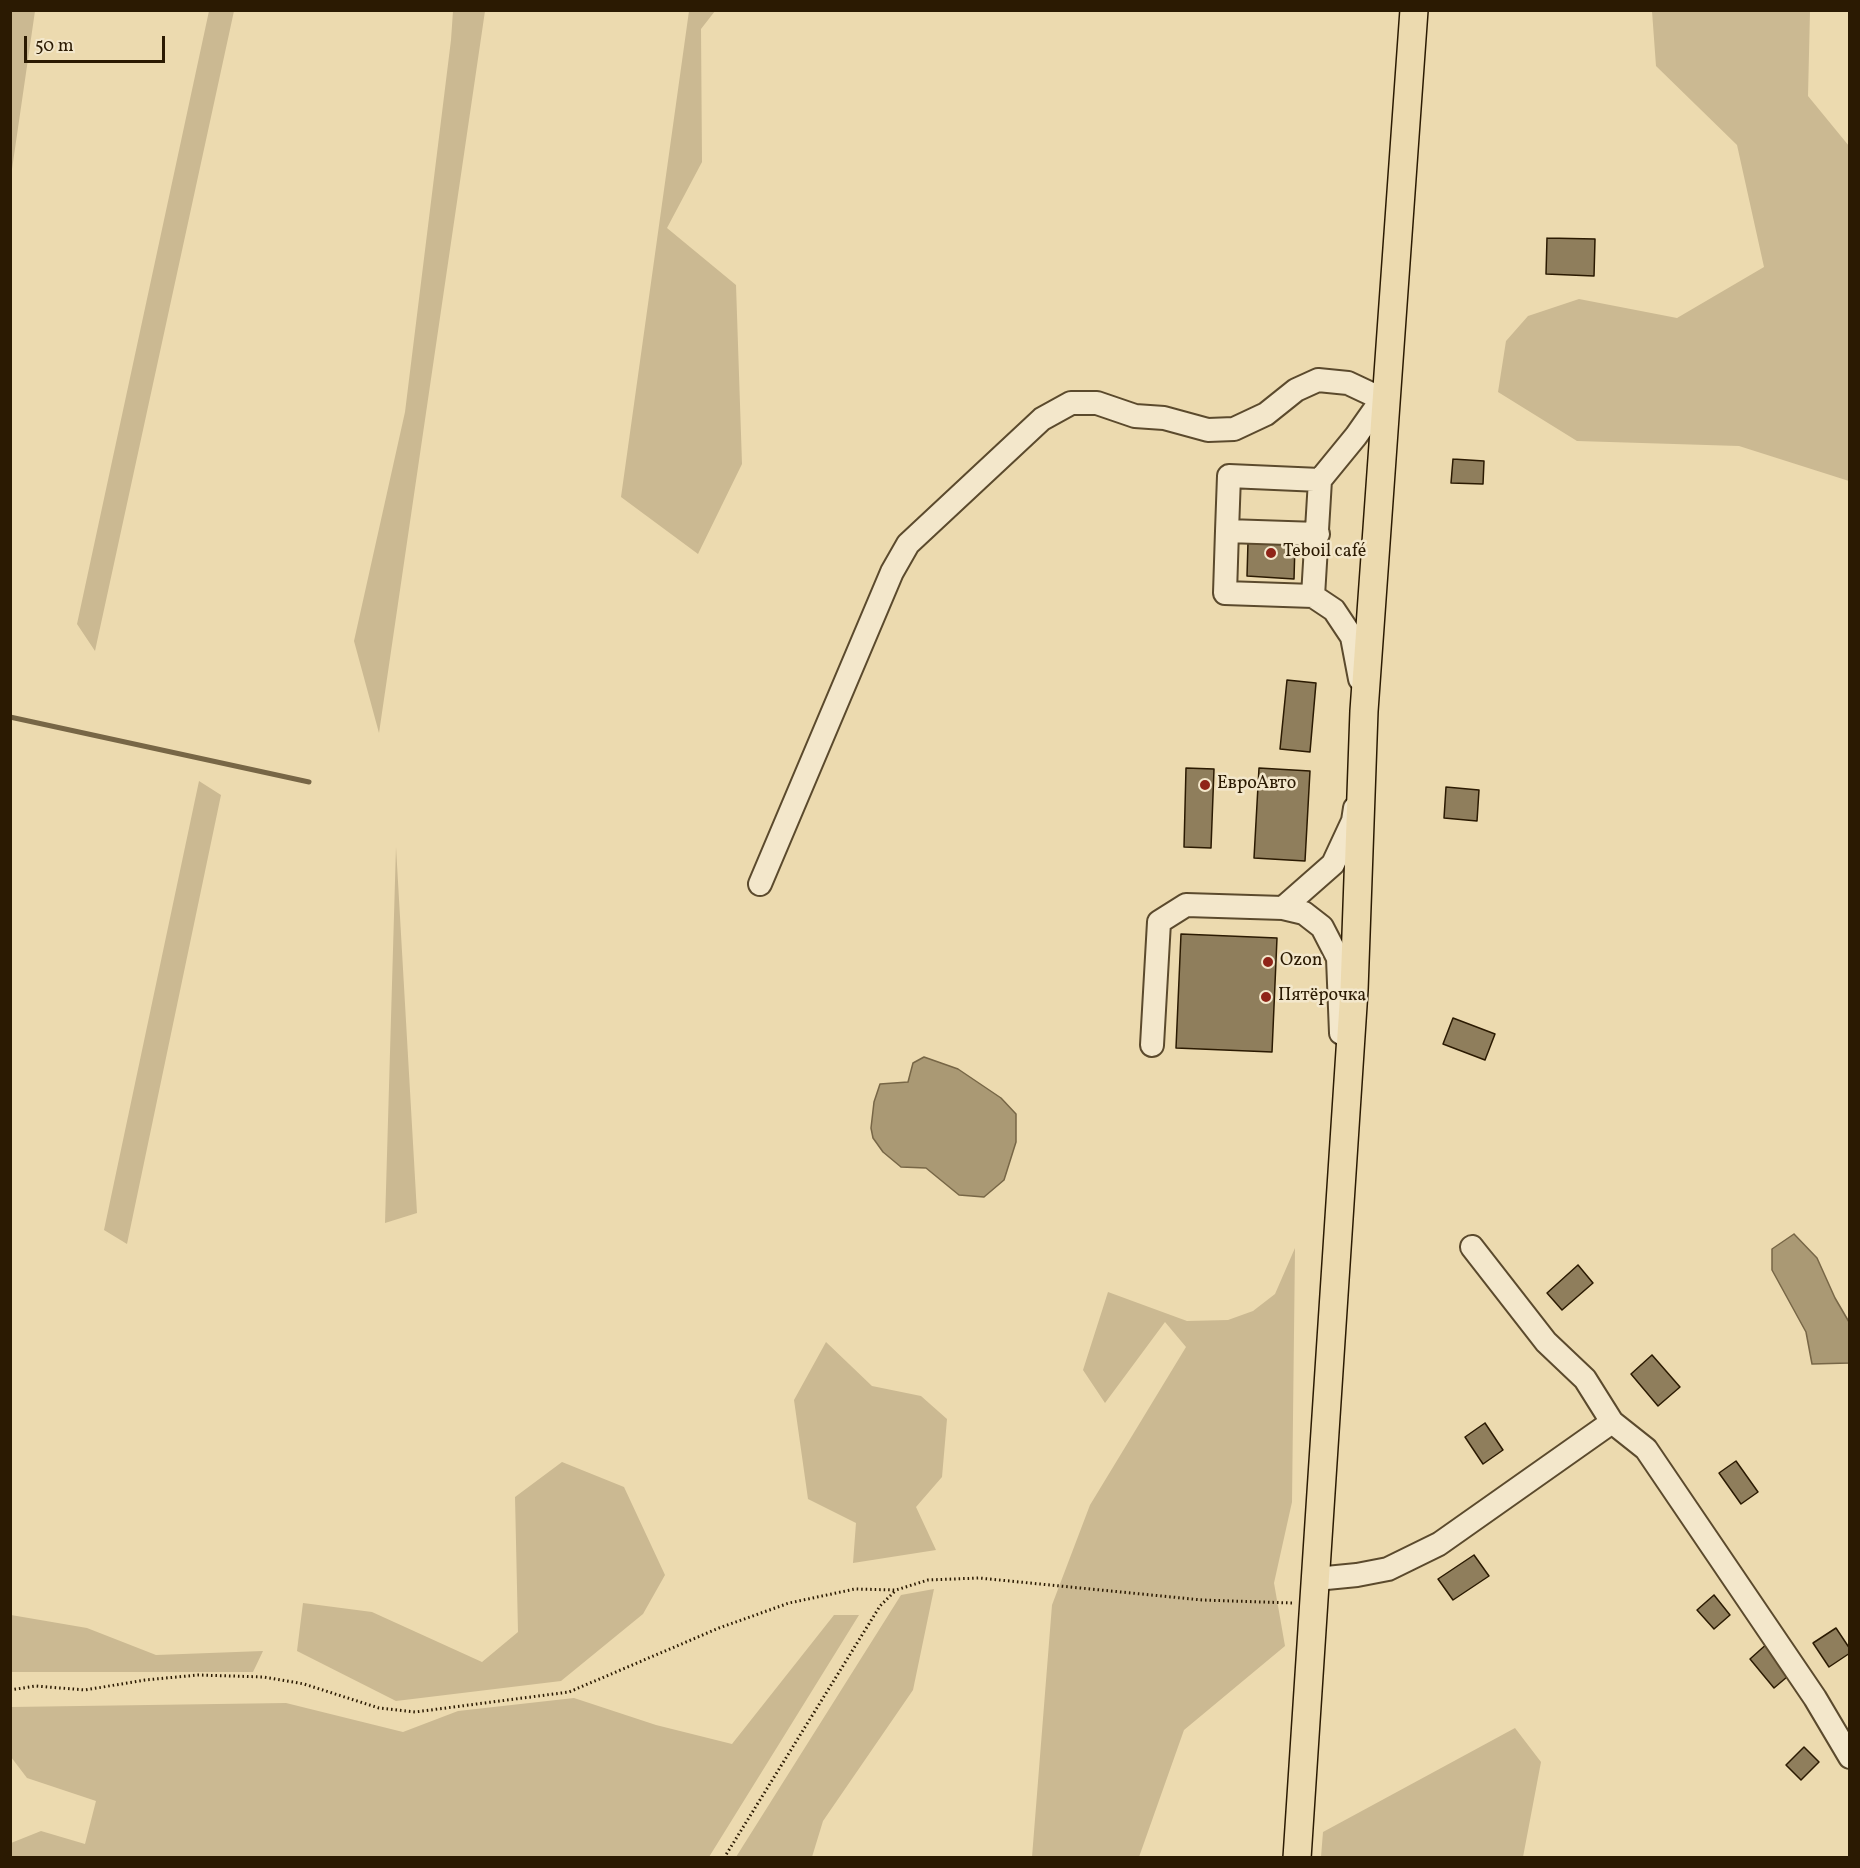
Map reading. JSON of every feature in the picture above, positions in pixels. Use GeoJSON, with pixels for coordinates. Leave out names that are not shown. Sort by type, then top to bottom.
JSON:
{"type":"FeatureCollection","features":[{"type":"Feature","properties":{"kind":"main road"},"geometry":{"type":"LineString","coordinates":[[1297,1857],[1354,990],[1364,711],[1414,10]]}},
{"type":"Feature","properties":{"kind":"lane"},"geometry":{"type":"LineString","coordinates":[[1313,596],[1320,480],[1356,436],[1382,399],[1390,366]]}},
{"type":"Feature","properties":{"kind":"lane"},"geometry":{"type":"LineString","coordinates":[[760,884],[892,572],[908,544],[1042,418],[1071,403],[1097,403],[1135,416],[1164,418],[1208,430],[1234,429],[1266,414],[1296,390],[1318,380],[1348,383],[1382,399]]}},
{"type":"Feature","properties":{"kind":"lane"},"geometry":{"type":"LineString","coordinates":[[1320,480],[1229,476],[1225,593],[1313,596],[1334,610],[1352,637],[1359,665],[1364,711]]}},
{"type":"Feature","properties":{"kind":"lane"},"geometry":{"type":"LineString","coordinates":[[1227,531],[1318,534]]}},
{"type":"Feature","properties":{"kind":"lane"},"geometry":{"type":"LineString","coordinates":[[1283,908],[1333,864],[1353,821],[1361,772]]}},
{"type":"Feature","properties":{"kind":"lane"},"geometry":{"type":"LineString","coordinates":[[1152,1045],[1159,922],[1186,905],[1283,908],[1304,913],[1322,927],[1338,958],[1345,1134]]}},
{"type":"Feature","properties":{"kind":"lane"},"geometry":{"type":"LineString","coordinates":[[1472,1247],[1546,1342],[1585,1379],[1612,1422],[1646,1449],[1815,1698],[1850,1757]]}},
{"type":"Feature","properties":{"kind":"lane"},"geometry":{"type":"LineString","coordinates":[[1316,1591],[1357,1575],[1388,1569],[1439,1544],[1612,1422]]}},
{"type":"Feature","properties":{"kind":"path"},"geometry":{"type":"LineString","coordinates":[[10,1690],[36,1686],[85,1690],[146,1680],[198,1675],[264,1677],[304,1684],[379,1708],[414,1712],[569,1692],[719,1628],[789,1603],[855,1588],[896,1590],[928,1580],[979,1578],[1202,1600],[1316,1591]]}},
{"type":"Feature","properties":{"kind":"path"},"geometry":{"type":"LineString","coordinates":[[724,1857],[880,1606],[896,1590]]}},
{"type":"Feature","properties":{"kind":"shaded area"},"geometry":{"type":"Polygon","coordinates":[[[10,11],[35,11],[11,176],[10,11]]]}},
{"type":"Feature","properties":{"kind":"shaded area"},"geometry":{"type":"Polygon","coordinates":[[[209,11],[234,11],[95,651],[77,624],[209,11]]]}},
{"type":"Feature","properties":{"kind":"shaded area"},"geometry":{"type":"Polygon","coordinates":[[[453,11],[485,11],[379,733],[354,641],[405,412],[453,11]]]}},
{"type":"Feature","properties":{"kind":"shaded area"},"geometry":{"type":"Polygon","coordinates":[[[689,11],[715,11],[701,29],[702,162],[667,228],[736,285],[742,464],[698,554],[621,497],[689,11]]]}},
{"type":"Feature","properties":{"kind":"shaded area"},"geometry":{"type":"Polygon","coordinates":[[[1652,11],[1810,11],[1808,96],[1849,146],[1849,481],[1739,446],[1577,441],[1498,392],[1506,341],[1528,316],[1579,299],[1677,318],[1764,267],[1737,145],[1656,66],[1652,11]]]}},
{"type":"Feature","properties":{"kind":"shaded area"},"geometry":{"type":"Polygon","coordinates":[[[199,781],[221,795],[127,1244],[104,1230],[199,781]]]}},
{"type":"Feature","properties":{"kind":"shaded area"},"geometry":{"type":"Polygon","coordinates":[[[396,847],[417,1213],[385,1223],[396,847]]]}},
{"type":"Feature","properties":{"kind":"shaded area"},"geometry":{"type":"Polygon","coordinates":[[[924,1057],[958,1069],[1001,1098],[1016,1114],[1016,1142],[1004,1180],[984,1197],[959,1195],[926,1168],[901,1167],[883,1152],[873,1138],[871,1128],[874,1102],[880,1084],[908,1082],[913,1063],[924,1057]]]}},
{"type":"Feature","properties":{"kind":"shaded area"},"geometry":{"type":"Polygon","coordinates":[[[1794,1234],[1817,1258],[1849,1322],[1849,1363],[1812,1364],[1806,1332],[1772,1270],[1772,1249],[1794,1234]]]}},
{"type":"Feature","properties":{"kind":"shaded area"},"geometry":{"type":"Polygon","coordinates":[[[1295,1248],[1292,1502],[1274,1583],[1285,1646],[1184,1730],[1139,1857],[1032,1857],[1052,1605],[1090,1505],[1186,1347],[1165,1322],[1105,1403],[1083,1370],[1108,1292],[1187,1321],[1228,1320],[1253,1311],[1275,1294],[1295,1248]]]}},
{"type":"Feature","properties":{"kind":"shaded area"},"geometry":{"type":"Polygon","coordinates":[[[826,1342],[872,1386],[921,1396],[947,1419],[942,1477],[916,1507],[936,1550],[853,1563],[856,1523],[808,1499],[794,1400],[826,1342]]]}},
{"type":"Feature","properties":{"kind":"shaded area"},"geometry":{"type":"Polygon","coordinates":[[[562,1462],[624,1487],[665,1575],[643,1614],[561,1681],[396,1701],[297,1651],[303,1603],[372,1612],[482,1662],[518,1632],[515,1497],[562,1462]]]}},
{"type":"Feature","properties":{"kind":"shaded area"},"geometry":{"type":"Polygon","coordinates":[[[934,1589],[913,1690],[823,1821],[812,1857],[736,1857],[901,1595],[934,1589]]]}},
{"type":"Feature","properties":{"kind":"shaded area"},"geometry":{"type":"Polygon","coordinates":[[[11,1615],[87,1628],[156,1655],[263,1651],[253,1672],[11,1672],[11,1615]]]}},
{"type":"Feature","properties":{"kind":"shaded area"},"geometry":{"type":"Polygon","coordinates":[[[834,1615],[859,1615],[709,1857],[11,1857],[11,1843],[41,1831],[85,1844],[96,1801],[27,1778],[11,1757],[11,1707],[286,1703],[403,1732],[458,1711],[574,1698],[656,1725],[732,1744],[834,1615]]]}},
{"type":"Feature","properties":{"kind":"shaded area"},"geometry":{"type":"Polygon","coordinates":[[[1515,1728],[1541,1762],[1523,1857],[1321,1857],[1323,1832],[1515,1728]]]}},
{"type":"Feature","properties":{"kind":"building"},"geometry":{"type":"Polygon","coordinates":[[[1547,238],[1595,239],[1594,276],[1546,274],[1547,238]]]}},
{"type":"Feature","properties":{"kind":"building"},"geometry":{"type":"Polygon","coordinates":[[[1453,459],[1484,461],[1483,484],[1451,483],[1453,459]]]}},
{"type":"Feature","properties":{"kind":"building"},"geometry":{"type":"Polygon","coordinates":[[[1248,542],[1295,544],[1294,579],[1247,576],[1248,542]]]}},
{"type":"Feature","properties":{"kind":"building"},"geometry":{"type":"Polygon","coordinates":[[[1287,680],[1316,683],[1310,752],[1280,749],[1287,680]]]}},
{"type":"Feature","properties":{"kind":"building"},"geometry":{"type":"Polygon","coordinates":[[[1186,768],[1214,769],[1211,848],[1184,847],[1186,768]]]}},
{"type":"Feature","properties":{"kind":"building"},"geometry":{"type":"Polygon","coordinates":[[[1259,768],[1310,771],[1305,861],[1254,858],[1259,768]]]}},
{"type":"Feature","properties":{"kind":"building"},"geometry":{"type":"Polygon","coordinates":[[[1446,787],[1479,790],[1477,821],[1444,818],[1446,787]]]}},
{"type":"Feature","properties":{"kind":"building"},"geometry":{"type":"Polygon","coordinates":[[[1181,934],[1277,938],[1272,1052],[1176,1048],[1181,934]]]}},
{"type":"Feature","properties":{"kind":"building"},"geometry":{"type":"Polygon","coordinates":[[[1453,1018],[1495,1034],[1485,1060],[1443,1044],[1453,1018]]]}},
{"type":"Feature","properties":{"kind":"building"},"geometry":{"type":"Polygon","coordinates":[[[1578,1265],[1593,1283],[1562,1310],[1547,1293],[1578,1265]]]}},
{"type":"Feature","properties":{"kind":"building"},"geometry":{"type":"Polygon","coordinates":[[[1652,1355],[1680,1387],[1658,1406],[1631,1374],[1652,1355]]]}},
{"type":"Feature","properties":{"kind":"building"},"geometry":{"type":"Polygon","coordinates":[[[1485,1423],[1503,1450],[1483,1464],[1465,1437],[1485,1423]]]}},
{"type":"Feature","properties":{"kind":"building"},"geometry":{"type":"Polygon","coordinates":[[[1736,1461],[1758,1492],[1741,1504],[1719,1473],[1736,1461]]]}},
{"type":"Feature","properties":{"kind":"building"},"geometry":{"type":"Polygon","coordinates":[[[1474,1555],[1489,1576],[1453,1600],[1438,1579],[1474,1555]]]}},
{"type":"Feature","properties":{"kind":"building"},"geometry":{"type":"Polygon","coordinates":[[[1714,1595],[1730,1615],[1714,1629],[1697,1610],[1714,1595]]]}},
{"type":"Feature","properties":{"kind":"building"},"geometry":{"type":"Polygon","coordinates":[[[1836,1628],[1850,1649],[1850,1653],[1829,1667],[1813,1643],[1836,1628]]]}},
{"type":"Feature","properties":{"kind":"building"},"geometry":{"type":"Polygon","coordinates":[[[1769,1642],[1794,1671],[1774,1688],[1750,1659],[1769,1642]]]}},
{"type":"Feature","properties":{"kind":"building"},"geometry":{"type":"Polygon","coordinates":[[[1804,1747],[1819,1762],[1801,1780],[1786,1765],[1804,1747]]]}},
{"type":"Feature","properties":{"kind":"waterway"},"geometry":{"type":"LineString","coordinates":[[10,717],[309,782]]}},
{"type":"Feature","properties":{"kind":"place","name":"Teboil café"},"geometry":{"type":"Point","coordinates":[1271,553]}},
{"type":"Feature","properties":{"kind":"place","name":"ЕвроАвто"},"geometry":{"type":"Point","coordinates":[1205,785]}},
{"type":"Feature","properties":{"kind":"place","name":"Ozon"},"geometry":{"type":"Point","coordinates":[1268,962]}},
{"type":"Feature","properties":{"kind":"place","name":"Пятёрочка"},"geometry":{"type":"Point","coordinates":[1266,997]}}]}
